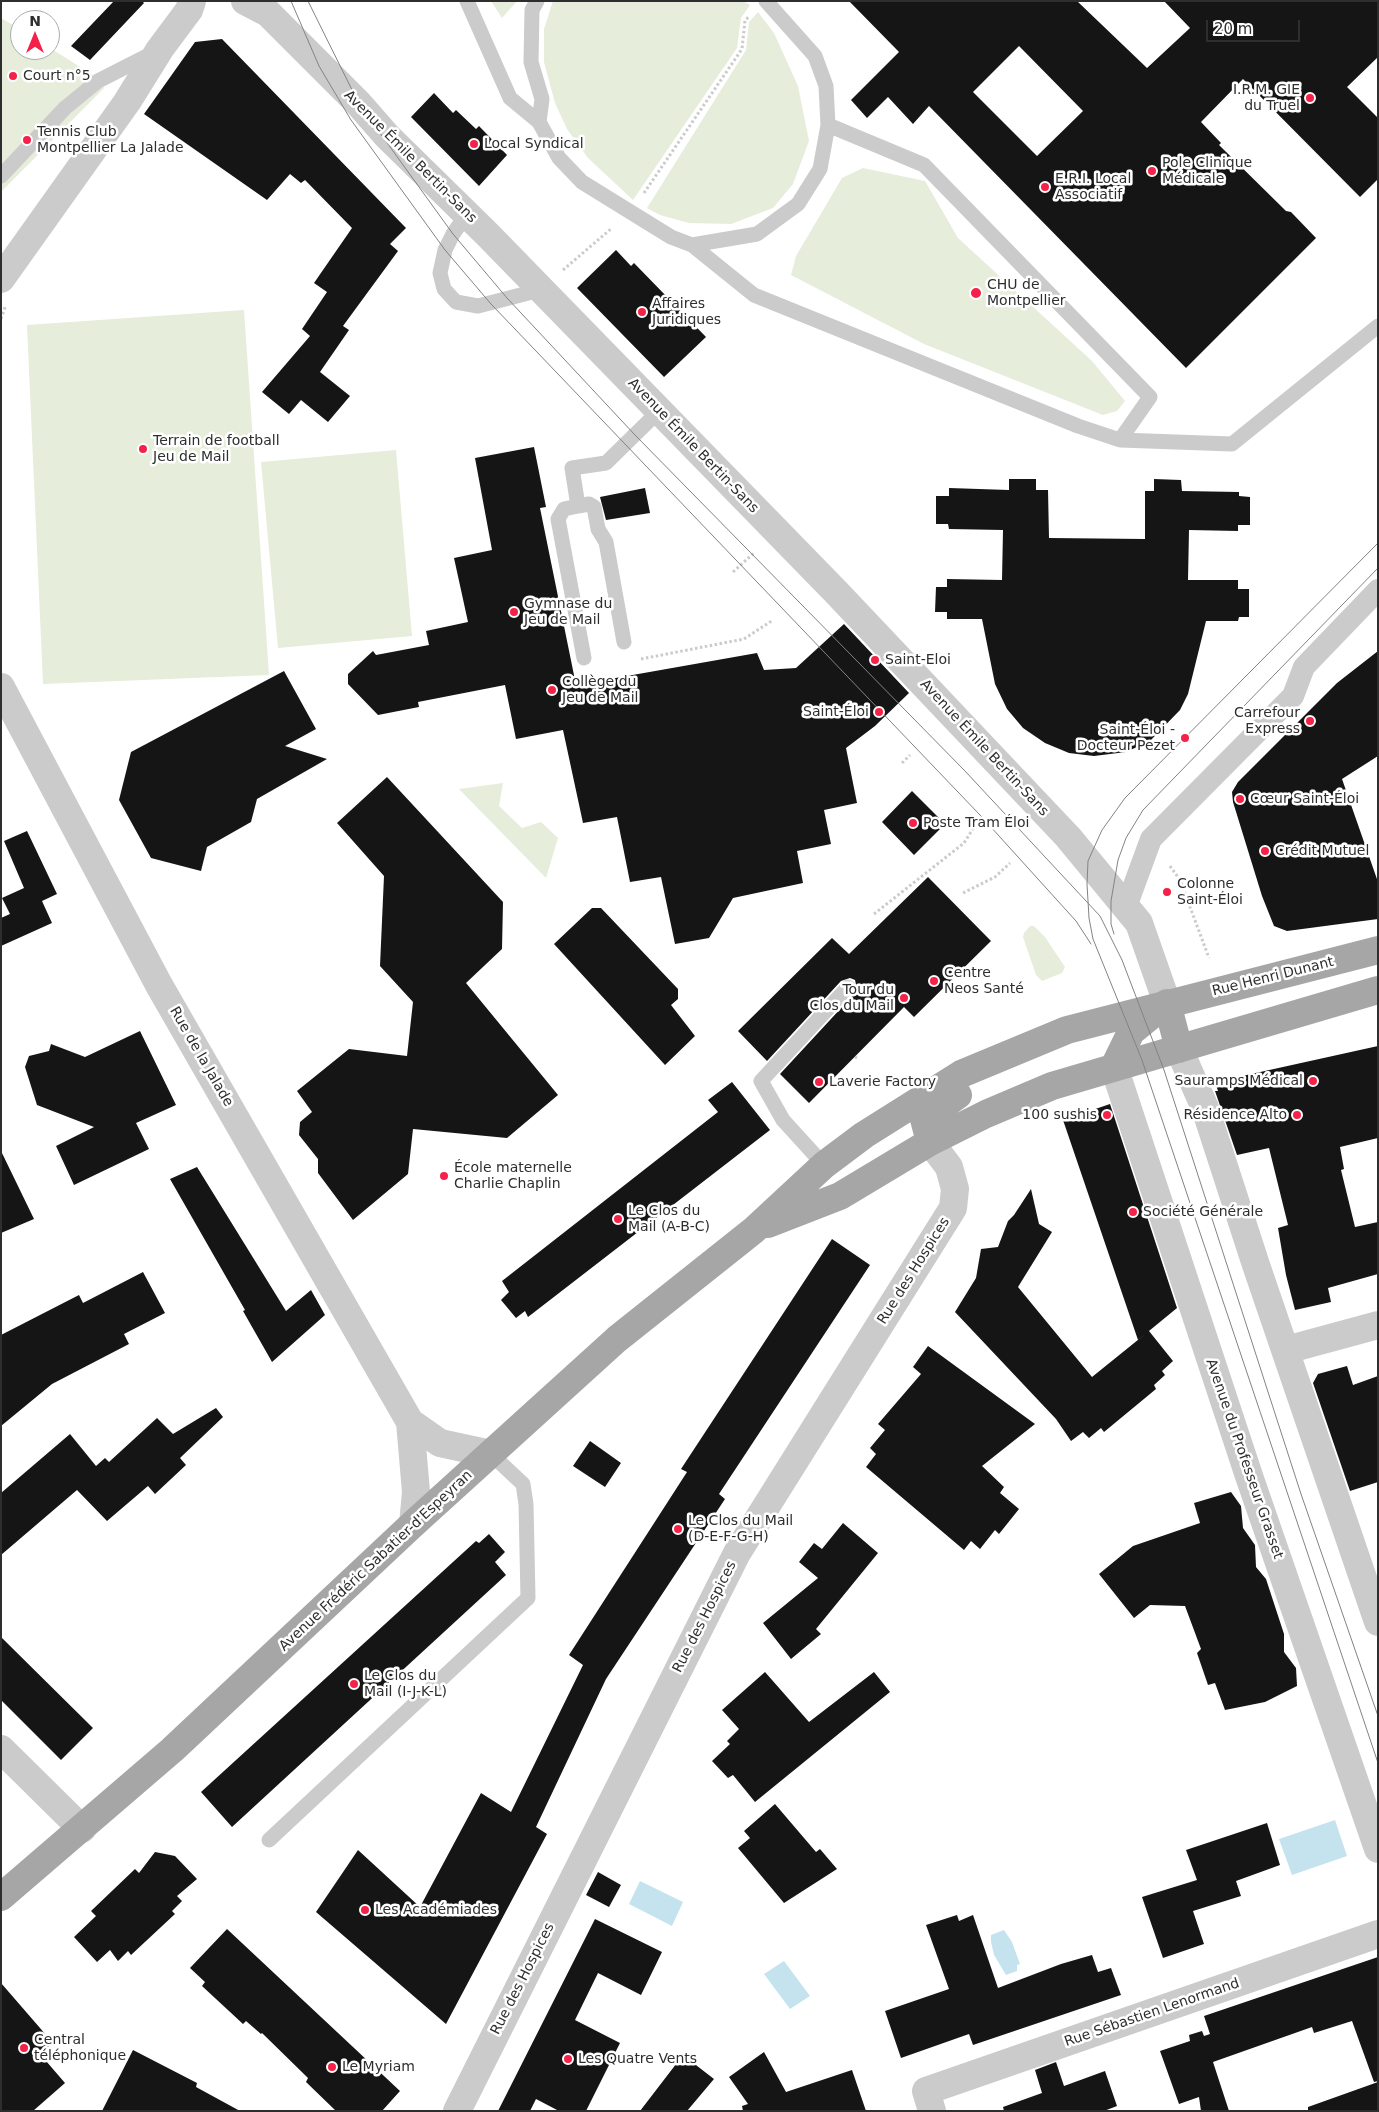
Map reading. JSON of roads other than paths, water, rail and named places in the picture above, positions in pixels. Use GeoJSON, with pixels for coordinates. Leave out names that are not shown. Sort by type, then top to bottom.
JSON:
{"type":"FeatureCollection","features":[{"type":"Feature","properties":{"kind":"main road","name":"Rue Henri Dunant"},"geometry":{"type":"LineString","coordinates":[[1167,1003],[1218,992],[1378,950]]}},
{"type":"Feature","properties":{"kind":"main road"},"geometry":{"type":"LineString","coordinates":[[1114,1067],[1131,1032],[1167,1003],[1178,1049],[1378,990]]}},
{"type":"Feature","properties":{"kind":"main road","name":"Avenue Frédéric Sabatier-d'Espeyran"},"geometry":{"type":"LineString","coordinates":[[1,1897],[172,1750],[413,1524],[617,1339],[754,1230],[824,1165],[912,1103],[961,1074],[1067,1030],[1167,1003]]}},
{"type":"Feature","properties":{"kind":"main road"},"geometry":{"type":"LineString","coordinates":[[930,1142],[924,1119],[963,1092],[1012,1066],[1041,1040]]}},
{"type":"Feature","properties":{"kind":"main road","name":"Avenue Frédéric Sabatier-d'Espeyran"},"geometry":{"type":"LineString","coordinates":[[754,1230],[840,1196],[930,1142],[986,1114],[1052,1086],[1178,1049]]}},
{"type":"Feature","properties":{"kind":"street","name":"Avenue Émile Bertin-Sans"},"geometry":{"type":"LineString","coordinates":[[245,1],[268,13],[837,593],[1068,837],[1139,923],[1146,938],[1167,1003]]}},
{"type":"Feature","properties":{"kind":"street"},"geometry":{"type":"LineString","coordinates":[[1,278],[126,102],[160,49],[197,4]]}},
{"type":"Feature","properties":{"kind":"street"},"geometry":{"type":"LineString","coordinates":[[1126,907],[1151,839],[1293,696],[1304,667],[1378,590]]}},
{"type":"Feature","properties":{"kind":"street","name":"Rue de la Jalade"},"geometry":{"type":"LineString","coordinates":[[1,686],[159,984],[410,1422],[416,1492],[413,1524]]}},
{"type":"Feature","properties":{"kind":"street"},"geometry":{"type":"LineString","coordinates":[[1178,1049],[1205,1108],[1378,1622]]}},
{"type":"Feature","properties":{"kind":"street","name":"Avenue du Professeur Grasset"},"geometry":{"type":"LineString","coordinates":[[1114,1067],[1249,1476],[1378,1849]]}},
{"type":"Feature","properties":{"kind":"street","name":"Rue des Hospices"},"geometry":{"type":"LineString","coordinates":[[456,2111],[737,1553],[953,1208],[955,1189],[949,1167],[930,1142]]}},
{"type":"Feature","properties":{"kind":"street"},"geometry":{"type":"LineString","coordinates":[[1286,1350],[1378,1326]]}},
{"type":"Feature","properties":{"kind":"street","name":"Rue de la Jalade"},"geometry":{"type":"LineString","coordinates":[[410,1422],[440,1443],[491,1454]]}},
{"type":"Feature","properties":{"kind":"street"},"geometry":{"type":"LineString","coordinates":[[1,1748],[82,1829]]}},
{"type":"Feature","properties":{"kind":"street","name":"Rue Sébastien Lenormand"},"geometry":{"type":"LineString","coordinates":[[929,2101],[1378,1934]]}},
{"type":"Feature","properties":{"kind":"lane"},"geometry":{"type":"LineString","coordinates":[[467,1],[510,98],[539,122],[559,158],[582,182],[671,237],[692,245],[754,296],[1078,426],[1120,440],[1232,444],[1378,326]]}},
{"type":"Feature","properties":{"kind":"lane"},"geometry":{"type":"LineString","coordinates":[[537,1],[532,10],[531,62],[542,99],[539,122]]}},
{"type":"Feature","properties":{"kind":"lane"},"geometry":{"type":"LineString","coordinates":[[692,245],[758,234],[798,204],[820,169],[828,125],[826,86],[815,56],[766,1]]}},
{"type":"Feature","properties":{"kind":"lane"},"geometry":{"type":"LineString","coordinates":[[1,176],[66,108],[98,81],[160,49]]}},
{"type":"Feature","properties":{"kind":"lane"},"geometry":{"type":"LineString","coordinates":[[828,125],[924,165],[1150,397],[1120,440]]}},
{"type":"Feature","properties":{"kind":"lane"},"geometry":{"type":"LineString","coordinates":[[466,215],[452,234],[445,250],[440,273],[444,289],[456,302],[478,306],[540,290]]}},
{"type":"Feature","properties":{"kind":"lane"},"geometry":{"type":"LineString","coordinates":[[578,506],[572,468],[606,462],[659,411]]}},
{"type":"Feature","properties":{"kind":"lane"},"geometry":{"type":"LineString","coordinates":[[584,658],[558,519],[564,509],[589,504],[594,507],[598,529],[606,542],[624,642]]}},
{"type":"Feature","properties":{"kind":"lane"},"geometry":{"type":"LineString","coordinates":[[824,1165],[783,1120],[761,1081],[848,987]]}},
{"type":"Feature","properties":{"kind":"lane"},"geometry":{"type":"LineString","coordinates":[[269,1840],[528,1598],[526,1504],[523,1484],[491,1454]]}},
{"type":"Feature","properties":{"kind":"water"},"geometry":{"type":"Polygon","coordinates":[[[1335,1820],[1347,1856],[1292,1875],[1279,1839],[1335,1820]]]}},
{"type":"Feature","properties":{"kind":"water"},"geometry":{"type":"Polygon","coordinates":[[[640,1881],[683,1902],[672,1926],[629,1904],[640,1881]]]}},
{"type":"Feature","properties":{"kind":"water"},"geometry":{"type":"Polygon","coordinates":[[[1004,1930],[1012,1942],[1020,1964],[1017,1965],[1017,1971],[1006,1975],[994,1955],[991,1942],[991,1935],[1004,1930]]]}},
{"type":"Feature","properties":{"kind":"water"},"geometry":{"type":"Polygon","coordinates":[[[784,1961],[810,1996],[790,2009],[764,1974],[784,1961]]]}},
{"type":"Feature","properties":{"kind":"tram line"},"geometry":{"type":"LineString","coordinates":[[291,1],[319,66],[351,120],[445,250],[491,304],[980,815],[1076,921],[1091,944]]}},
{"type":"Feature","properties":{"kind":"tram line"},"geometry":{"type":"LineString","coordinates":[[308,1],[359,104],[453,234],[507,298],[635,435],[965,771],[1100,916],[1122,960],[1164,1070],[1301,1494],[1378,1716]]}},
{"type":"Feature","properties":{"kind":"tram line"},"geometry":{"type":"LineString","coordinates":[[1378,543],[1125,798],[1102,830],[1088,861],[1087,884],[1089,918],[1093,939],[1142,1060],[1378,1763]]}},
{"type":"Feature","properties":{"kind":"tram line"},"geometry":{"type":"LineString","coordinates":[[1114,934],[1111,924],[1111,901],[1118,860],[1126,838],[1143,810],[1378,568]]}},
{"type":"Feature","properties":{"kind":"place","name":"Court n°5"},"geometry":{"type":"Point","coordinates":[13,76]}},
{"type":"Feature","properties":{"kind":"place","name":"I.R.M. GIE du Truel"},"geometry":{"type":"Point","coordinates":[1310,98]}},
{"type":"Feature","properties":{"kind":"place","name":"Tennis Club Montpellier La Jalade"},"geometry":{"type":"Point","coordinates":[27,140]}},
{"type":"Feature","properties":{"kind":"place","name":"Local Syndical"},"geometry":{"type":"Point","coordinates":[474,144]}},
{"type":"Feature","properties":{"kind":"place","name":"Pole Clinique Médicale"},"geometry":{"type":"Point","coordinates":[1152,171]}},
{"type":"Feature","properties":{"kind":"place","name":"E.R.I. Local Associatif"},"geometry":{"type":"Point","coordinates":[1045,187]}},
{"type":"Feature","properties":{"kind":"place","name":"CHU de Montpellier"},"geometry":{"type":"Point","coordinates":[976,293]}},
{"type":"Feature","properties":{"kind":"place","name":"Affaires Juridiques"},"geometry":{"type":"Point","coordinates":[642,312]}},
{"type":"Feature","properties":{"kind":"place","name":"Terrain de football Jeu de Mail"},"geometry":{"type":"Point","coordinates":[143,449]}},
{"type":"Feature","properties":{"kind":"place","name":"Gymnase du Jeu de Mail"},"geometry":{"type":"Point","coordinates":[514,612]}},
{"type":"Feature","properties":{"kind":"place","name":"Saint-Eloi"},"geometry":{"type":"Point","coordinates":[875,660]}},
{"type":"Feature","properties":{"kind":"place","name":"Collège du Jeu de Mail"},"geometry":{"type":"Point","coordinates":[552,690]}},
{"type":"Feature","properties":{"kind":"place","name":"Saint-Éloi"},"geometry":{"type":"Point","coordinates":[879,712]}},
{"type":"Feature","properties":{"kind":"place","name":"Carrefour Express"},"geometry":{"type":"Point","coordinates":[1310,721]}},
{"type":"Feature","properties":{"kind":"place","name":"Saint-Éloi - Docteur Pezet"},"geometry":{"type":"Point","coordinates":[1185,738]}},
{"type":"Feature","properties":{"kind":"place","name":"Cœur Saint-Éloi"},"geometry":{"type":"Point","coordinates":[1240,799]}},
{"type":"Feature","properties":{"kind":"place","name":"Poste Tram Éloi"},"geometry":{"type":"Point","coordinates":[913,823]}},
{"type":"Feature","properties":{"kind":"place","name":"Crédit Mutuel"},"geometry":{"type":"Point","coordinates":[1265,851]}},
{"type":"Feature","properties":{"kind":"place","name":"Colonne Saint-Éloi"},"geometry":{"type":"Point","coordinates":[1167,892]}},
{"type":"Feature","properties":{"kind":"place","name":"Centre Neos Santé"},"geometry":{"type":"Point","coordinates":[934,981]}},
{"type":"Feature","properties":{"kind":"place","name":"Tour du Clos du Mail"},"geometry":{"type":"Point","coordinates":[904,998]}},
{"type":"Feature","properties":{"kind":"place","name":"Sauramps Médical"},"geometry":{"type":"Point","coordinates":[1313,1081]}},
{"type":"Feature","properties":{"kind":"place","name":"Laverie Factory"},"geometry":{"type":"Point","coordinates":[819,1082]}},
{"type":"Feature","properties":{"kind":"place","name":"100 sushis"},"geometry":{"type":"Point","coordinates":[1107,1115]}},
{"type":"Feature","properties":{"kind":"place","name":"Résidence Alto"},"geometry":{"type":"Point","coordinates":[1297,1115]}},
{"type":"Feature","properties":{"kind":"place","name":"École maternelle Charlie Chaplin"},"geometry":{"type":"Point","coordinates":[444,1176]}},
{"type":"Feature","properties":{"kind":"place","name":"Société Générale"},"geometry":{"type":"Point","coordinates":[1133,1212]}},
{"type":"Feature","properties":{"kind":"place","name":"Le Clos du Mail (A-B-C)"},"geometry":{"type":"Point","coordinates":[618,1219]}},
{"type":"Feature","properties":{"kind":"place","name":"Le Clos du Mail (D-E-F-G-H)"},"geometry":{"type":"Point","coordinates":[678,1529]}},
{"type":"Feature","properties":{"kind":"place","name":"Le Clos du Mail (I-J-K-L)"},"geometry":{"type":"Point","coordinates":[354,1684]}},
{"type":"Feature","properties":{"kind":"place","name":"Les Académiades"},"geometry":{"type":"Point","coordinates":[365,1910]}},
{"type":"Feature","properties":{"kind":"place","name":"Central téléphonique"},"geometry":{"type":"Point","coordinates":[24,2048]}},
{"type":"Feature","properties":{"kind":"place","name":"Les Quatre Vents"},"geometry":{"type":"Point","coordinates":[568,2059]}},
{"type":"Feature","properties":{"kind":"place","name":"Le Myriam"},"geometry":{"type":"Point","coordinates":[332,2067]}}]}
